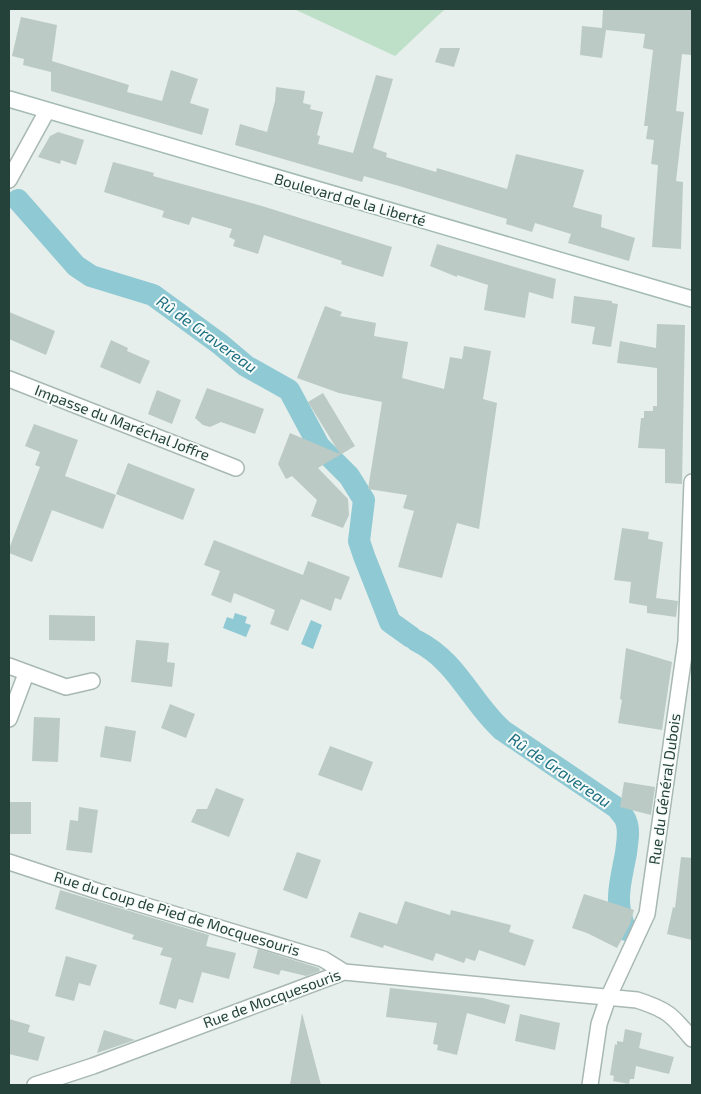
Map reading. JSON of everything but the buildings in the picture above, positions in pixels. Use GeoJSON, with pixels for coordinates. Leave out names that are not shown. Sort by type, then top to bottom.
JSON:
{"type":"FeatureCollection","features":[{"type":"Feature","properties":{"kind":"street","name":"Boulevard de la Liberté"},"geometry":{"type":"LineString","coordinates":[[9,99],[692,299]]}},
{"type":"Feature","properties":{"kind":"street"},"geometry":{"type":"LineString","coordinates":[[9,180],[47,111]]}},
{"type":"Feature","properties":{"kind":"street","name":"Impasse du Maréchal Joffre"},"geometry":{"type":"LineString","coordinates":[[9,379],[236,468]]}},
{"type":"Feature","properties":{"kind":"street","name":"Rue du Général Dubois"},"geometry":{"type":"LineString","coordinates":[[590,1085],[599,1024],[608,998],[647,914],[686,641],[692,482]]}},
{"type":"Feature","properties":{"kind":"street"},"geometry":{"type":"LineString","coordinates":[[9,666],[26,674],[66,687],[92,681]]}},
{"type":"Feature","properties":{"kind":"street"},"geometry":{"type":"LineString","coordinates":[[9,719],[26,674]]}},
{"type":"Feature","properties":{"kind":"street","name":"Rue du Coup de Pied de Mocquesouris"},"geometry":{"type":"LineString","coordinates":[[9,862],[323,958],[344,972]]}},
{"type":"Feature","properties":{"kind":"street","name":"Rue de Mocquesouris"},"geometry":{"type":"LineString","coordinates":[[35,1085],[93,1066],[344,972],[637,1000],[655,1006],[673,1016],[692,1039]]}},
{"type":"Feature","properties":{"kind":"green space"},"geometry":{"type":"Polygon","coordinates":[[[294,9],[445,9],[395,56],[294,9]]]}},
{"type":"Feature","properties":{"kind":"water"},"geometry":{"type":"Polygon","coordinates":[[[235,613],[247,617],[245,623],[251,625],[246,637],[223,628],[227,617],[233,619],[235,613]]]}},
{"type":"Feature","properties":{"kind":"water"},"geometry":{"type":"Polygon","coordinates":[[[311,620],[322,625],[313,649],[301,644],[311,620]]]}},
{"type":"Feature","properties":{"kind":"waterway","name":"Rû de Gravereau"},"geometry":{"type":"LineString","coordinates":[[18,200],[76,266],[91,276],[153,295],[220,344],[246,366],[289,390],[319,446],[349,476],[364,500],[359,541],[364,556],[390,622],[411,637]]}},
{"type":"Feature","properties":{"kind":"waterway","name":"Rû de Gravereau"},"geometry":{"type":"LineString","coordinates":[[417,641],[443,660],[502,730],[617,808],[624,816],[628,837],[620,882],[619,901],[622,920],[626,930]]}}]}
